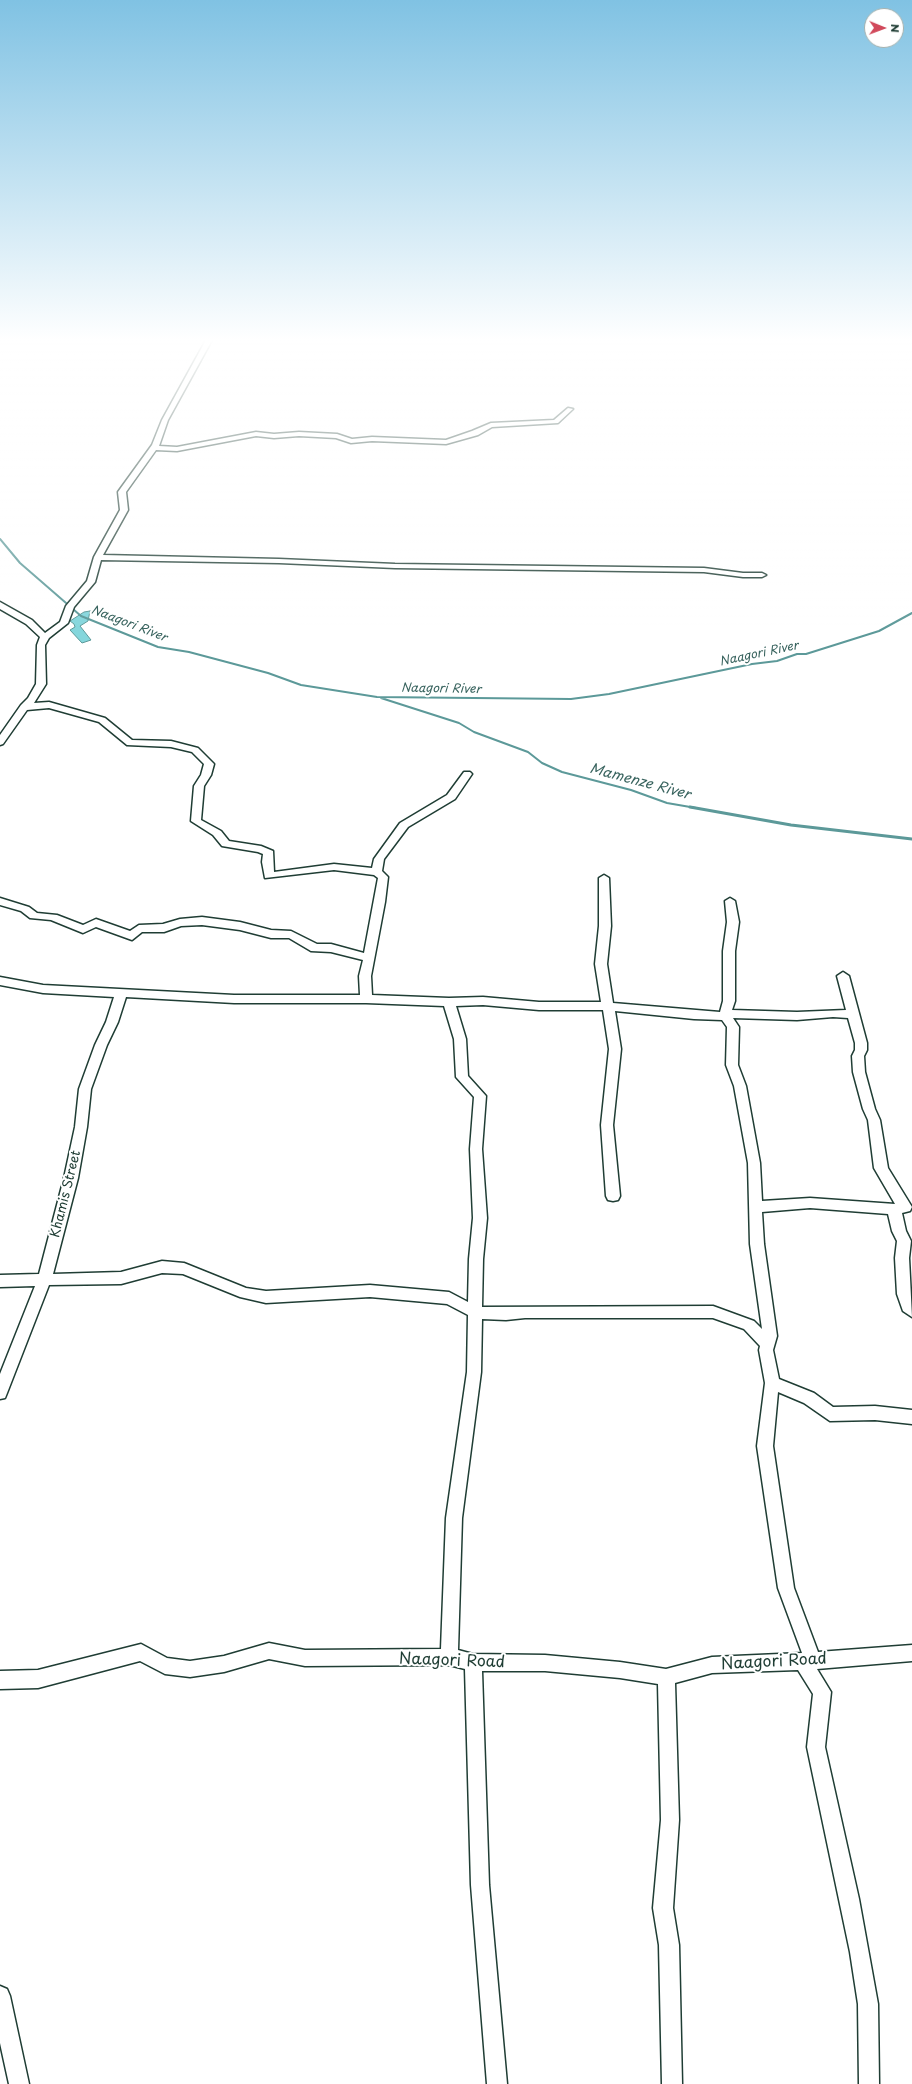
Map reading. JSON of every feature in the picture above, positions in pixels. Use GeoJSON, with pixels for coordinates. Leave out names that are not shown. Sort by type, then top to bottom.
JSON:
{"type":"FeatureCollection","features":[{"type":"Feature","properties":{"kind":"street"},"geometry":{"type":"LineString","coordinates":[[0,742],[24,708],[32,700],[41,684],[40,645],[45,637],[64,622],[70,606],[91,582],[98,557],[124,510],[122,492],[155,448],[159,437]]}},
{"type":"Feature","properties":{"kind":"street"},"geometry":{"type":"LineString","coordinates":[[155,448],[177,449],[239,437]]}},
{"type":"Feature","properties":{"kind":"street"},"geometry":{"type":"LineString","coordinates":[[341,437],[351,441],[372,439],[412,442],[446,442],[461,437]]}},
{"type":"Feature","properties":{"kind":"street"},"geometry":{"type":"LineString","coordinates":[[98,557],[229,561],[278,560],[395,566],[704,570],[762,575]]}},
{"type":"Feature","properties":{"kind":"street"},"geometry":{"type":"LineString","coordinates":[[0,605],[29,622],[45,637]]}},
{"type":"Feature","properties":{"kind":"street"},"geometry":{"type":"LineString","coordinates":[[24,708],[49,705],[102,720],[130,743],[171,744],[196,750],[209,764],[206,775],[199,786],[196,821],[217,833],[226,844],[261,849],[269,853],[267,862],[268,876],[334,867],[377,872],[383,877],[380,902],[365,976],[366,999]]}},
{"type":"Feature","properties":{"kind":"street"},"geometry":{"type":"LineString","coordinates":[[377,872],[379,859],[404,825],[451,797],[467,774]]}},
{"type":"Feature","properties":{"kind":"street"},"geometry":{"type":"LineString","coordinates":[[604,878],[605,926],[601,964],[615,1049],[607,1125],[613,1196]]}},
{"type":"Feature","properties":{"kind":"street"},"geometry":{"type":"LineString","coordinates":[[0,901],[25,909],[34,916],[53,917],[83,929],[96,923],[132,936],[139,929],[164,928],[180,923],[202,921],[240,926],[271,934],[291,935],[315,948],[331,948],[369,958]]}},
{"type":"Feature","properties":{"kind":"street"},"geometry":{"type":"LineString","coordinates":[[725,1016],[729,1001],[728,951],[733,922],[730,901]]}},
{"type":"Feature","properties":{"kind":"street"},"geometry":{"type":"LineString","coordinates":[[842,976],[861,1043],[861,1050],[858,1056],[858,1072],[869,1109],[874,1120],[881,1168],[904,1208],[898,1231],[904,1241],[902,1258],[904,1294],[908,1307],[912,1311]]}},
{"type":"Feature","properties":{"kind":"street"},"geometry":{"type":"LineString","coordinates":[[0,982],[43,989],[234,999],[366,999],[449,1002],[483,1001],[539,1006],[608,1006],[694,1015],[725,1016],[734,1014],[797,1016],[833,1013],[853,1014]]}},
{"type":"Feature","properties":{"kind":"street","name":"Khamis Street"},"geometry":{"type":"LineString","coordinates":[[0,1393],[44,1280],[71,1178],[81,1127],[85,1089],[112,1022],[121,993]]}},
{"type":"Feature","properties":{"kind":"street"},"geometry":{"type":"LineString","coordinates":[[449,1002],[460,1039],[462,1077],[480,1096],[476,1149],[480,1218],[476,1259],[474,1372],[453,1526],[450,1657]]}},
{"type":"Feature","properties":{"kind":"street"},"geometry":{"type":"LineString","coordinates":[[725,1016],[733,1027],[732,1065],[740,1086],[754,1163],[757,1244],[770,1336],[766,1350],[772,1383],[765,1446],[786,1588],[808,1661],[822,1692],[816,1747],[850,1899],[861,1959],[868,2004],[869,2084]]}},
{"type":"Feature","properties":{"kind":"street"},"geometry":{"type":"LineString","coordinates":[[756,1207],[810,1203],[904,1208]]}},
{"type":"Feature","properties":{"kind":"street"},"geometry":{"type":"LineString","coordinates":[[0,1281],[121,1278],[162,1267],[184,1269],[245,1293],[266,1296],[370,1290],[449,1298],[476,1313],[713,1312],[749,1326],[768,1345]]}},
{"type":"Feature","properties":{"kind":"street"},"geometry":{"type":"LineString","coordinates":[[772,1383],[809,1398],[830,1414],[875,1413],[912,1417]]}},
{"type":"Feature","properties":{"kind":"street","name":"Naagori Road"},"geometry":{"type":"LineString","coordinates":[[0,1680],[38,1679],[141,1652],[165,1666],[190,1669],[224,1664],[269,1651],[305,1658],[450,1657],[473,1662],[545,1663],[620,1670],[666,1677],[712,1665],[808,1661],[912,1653]]}},
{"type":"Feature","properties":{"kind":"street"},"geometry":{"type":"LineString","coordinates":[[473,1662],[480,1885],[497,2084]]}},
{"type":"Feature","properties":{"kind":"street"},"geometry":{"type":"LineString","coordinates":[[666,1677],[670,1820],[663,1908],[669,1945],[672,2084]]}},
{"type":"Feature","properties":{"kind":"street"},"geometry":{"type":"LineString","coordinates":[[0,1996],[19,2084]]}},
{"type":"Feature","properties":{"kind":"water"},"geometry":{"type":"Polygon","coordinates":[[[90,611],[88,621],[80,626],[91,640],[82,643],[70,630],[75,627],[70,621],[84,612],[90,611]]]}},
{"type":"Feature","properties":{"kind":"waterway","name":"Naagori River"},"geometry":{"type":"LineString","coordinates":[[0,539],[20,563],[81,616],[158,647],[189,652],[268,673],[301,685],[377,697],[571,699],[609,694],[752,664],[777,661],[797,654],[806,654],[879,631],[912,613]]}},
{"type":"Feature","properties":{"kind":"waterway","name":"Mamenze River"},"geometry":{"type":"LineString","coordinates":[[381,698],[459,723],[474,732],[528,752],[542,763],[562,772],[631,790],[667,803],[696,808]]}},
{"type":"Feature","properties":{"kind":"waterway","name":"Mamenze River"},"geometry":{"type":"LineString","coordinates":[[690,807],[791,825],[912,839]]}}]}
